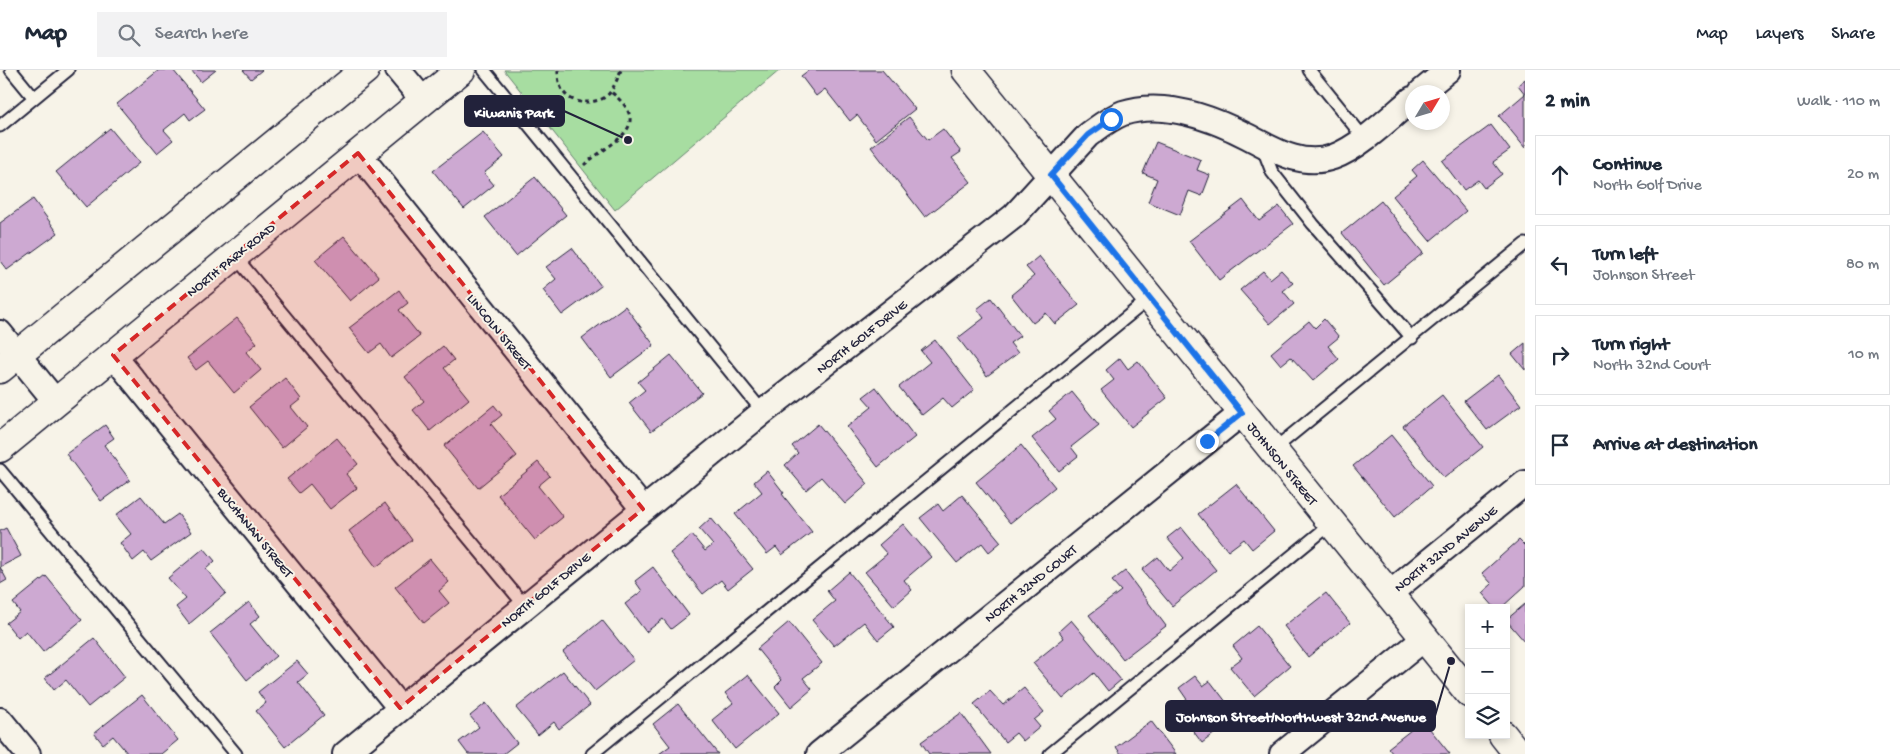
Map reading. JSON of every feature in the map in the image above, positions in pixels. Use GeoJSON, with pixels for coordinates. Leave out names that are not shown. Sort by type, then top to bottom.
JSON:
{"type":"FeatureCollection","features":[{"type":"Feature","properties":{"kind":"street"},"geometry":{"type":"LineString","coordinates":[[9,362],[365,70]]}},
{"type":"Feature","properties":{"kind":"street"},"geometry":{"type":"LineString","coordinates":[[398,70],[423,100]]}},
{"type":"Feature","properties":{"kind":"street","name":"NORTH PARK ROAD"},"geometry":{"type":"LineString","coordinates":[[0,448],[461,70]]}},
{"type":"Feature","properties":{"kind":"street","name":"JOHNSON STREET"},"geometry":{"type":"LineString","coordinates":[[966,70],[1465,687]]}},
{"type":"Feature","properties":{"kind":"street"},"geometry":{"type":"LineString","coordinates":[[1430,85],[1448,70]]}},
{"type":"Feature","properties":{"kind":"street","name":"NORTH GOLF DRIVE"},"geometry":{"type":"LineString","coordinates":[[345,754],[763,412],[1014,216],[1088,135],[1101,125],[1124,113],[1139,110],[1155,109],[1190,114],[1228,127],[1289,157],[1320,160],[1332,158],[1343,153],[1405,105]]}},
{"type":"Feature","properties":{"kind":"street","name":"LINCOLN STREET"},"geometry":{"type":"LineString","coordinates":[[358,153],[643,509]]}},
{"type":"Feature","properties":{"kind":"street"},"geometry":{"type":"LineString","coordinates":[[0,333],[9,362],[56,402]]}},
{"type":"Feature","properties":{"kind":"street","name":"BUCHANAN STREET"},"geometry":{"type":"LineString","coordinates":[[113,355],[400,708]]}},
{"type":"Feature","properties":{"kind":"street","name":"NORTH 32ND COURT"},"geometry":{"type":"LineString","coordinates":[[819,754],[1242,413]]}},
{"type":"Feature","properties":{"kind":"street","name":"NORTH 32ND AVENUE"},"geometry":{"type":"LineString","coordinates":[[1389,594],[1522,491]]}},
{"type":"Feature","properties":{"kind":"street"},"geometry":{"type":"LineString","coordinates":[[1282,754],[1425,638]]}},
{"type":"Feature","properties":{"kind":"street"},"geometry":{"type":"LineString","coordinates":[[0,720],[28,754]]}},
{"type":"Feature","properties":{"kind":"lane"},"geometry":{"type":"LineString","coordinates":[[11,70],[34,98]]}},
{"type":"Feature","properties":{"kind":"lane"},"geometry":{"type":"LineString","coordinates":[[0,126],[68,70]]}},
{"type":"Feature","properties":{"kind":"lane"},"geometry":{"type":"LineString","coordinates":[[484,70],[763,412]]}},
{"type":"Feature","properties":{"kind":"lane"},"geometry":{"type":"LineString","coordinates":[[1308,70],[1364,138]]}},
{"type":"Feature","properties":{"kind":"lane"},"geometry":{"type":"LineString","coordinates":[[1262,144],[1272,172],[1313,224],[1412,338]]}},
{"type":"Feature","properties":{"kind":"lane"},"geometry":{"type":"LineString","coordinates":[[1273,450],[1525,244]]}},
{"type":"Feature","properties":{"kind":"lane"},"geometry":{"type":"LineString","coordinates":[[234,255],[525,606]]}},
{"type":"Feature","properties":{"kind":"lane"},"geometry":{"type":"LineString","coordinates":[[592,754],[1150,298]]}},
{"type":"Feature","properties":{"kind":"lane"},"geometry":{"type":"LineString","coordinates":[[0,470],[236,754]]}},
{"type":"Feature","properties":{"kind":"lane"},"geometry":{"type":"LineString","coordinates":[[1050,754],[1332,523]]}},
{"type":"Feature","properties":{"kind":"path"},"geometry":{"type":"LineString","coordinates":[[558,70],[561,86],[574,102],[582,104],[602,100],[611,92],[621,70]]}},
{"type":"Feature","properties":{"kind":"path"},"geometry":{"type":"LineString","coordinates":[[570,177],[597,153],[625,134],[630,124],[630,113],[621,100],[611,92]]}},
{"type":"Feature","properties":{"kind":"highlighted area"},"geometry":{"type":"Polygon","coordinates":[[[358,153],[643,509],[400,708],[113,355],[358,153]]]}},
{"type":"Feature","properties":{"kind":"green space"},"geometry":{"type":"Polygon","coordinates":[[[504,70],[780,70],[615,210],[504,70]]]}},
{"type":"Feature","properties":{"kind":"building"},"geometry":{"type":"Polygon","coordinates":[[[159,70],[173,70],[205,109],[190,120],[185,113],[164,130],[173,140],[157,153],[117,104],[159,70]]]}},
{"type":"Feature","properties":{"kind":"building"},"geometry":{"type":"Polygon","coordinates":[[[191,70],[216,70],[201,82],[191,70]]]}},
{"type":"Feature","properties":{"kind":"building"},"geometry":{"type":"Polygon","coordinates":[[[243,70],[262,70],[251,79],[243,70]]]}},
{"type":"Feature","properties":{"kind":"building"},"geometry":{"type":"Polygon","coordinates":[[[809,70],[882,70],[915,109],[876,140],[857,115],[850,121],[825,89],[816,96],[801,76],[809,70]]]}},
{"type":"Feature","properties":{"kind":"building"},"geometry":{"type":"Polygon","coordinates":[[[1525,79],[1525,94],[1518,85],[1525,79]]]}},
{"type":"Feature","properties":{"kind":"building"},"geometry":{"type":"Polygon","coordinates":[[[1525,94],[1525,148],[1499,116],[1525,94]]]}},
{"type":"Feature","properties":{"kind":"building"},"geometry":{"type":"Polygon","coordinates":[[[909,117],[928,140],[943,129],[961,152],[952,158],[971,182],[925,217],[871,147],[909,117]]]}},
{"type":"Feature","properties":{"kind":"building"},"geometry":{"type":"Polygon","coordinates":[[[1491,125],[1510,150],[1493,162],[1502,174],[1484,188],[1478,180],[1464,190],[1442,161],[1491,125]]]}},
{"type":"Feature","properties":{"kind":"building"},"geometry":{"type":"Polygon","coordinates":[[[110,128],[139,163],[86,207],[56,172],[110,128]]]}},
{"type":"Feature","properties":{"kind":"building"},"geometry":{"type":"Polygon","coordinates":[[[483,132],[504,157],[484,173],[494,185],[464,209],[433,171],[483,132]]]}},
{"type":"Feature","properties":{"kind":"building"},"geometry":{"type":"Polygon","coordinates":[[[1156,142],[1201,160],[1197,170],[1210,175],[1202,196],[1189,191],[1180,215],[1148,202],[1157,179],[1143,173],[1156,142]]]}},
{"type":"Feature","properties":{"kind":"building"},"geometry":{"type":"Polygon","coordinates":[[[1423,160],[1466,211],[1430,241],[1393,196],[1417,176],[1412,170],[1423,160]]]}},
{"type":"Feature","properties":{"kind":"building"},"geometry":{"type":"Polygon","coordinates":[[[535,177],[566,215],[516,256],[485,217],[535,177]]]}},
{"type":"Feature","properties":{"kind":"building"},"geometry":{"type":"Polygon","coordinates":[[[33,199],[58,233],[7,270],[0,261],[0,223],[33,199]]]}},
{"type":"Feature","properties":{"kind":"building"},"geometry":{"type":"Polygon","coordinates":[[[1243,200],[1259,221],[1279,206],[1293,224],[1219,280],[1189,241],[1243,200]]]}},
{"type":"Feature","properties":{"kind":"building"},"geometry":{"type":"Polygon","coordinates":[[[1381,201],[1423,253],[1384,285],[1342,233],[1381,201]]]}},
{"type":"Feature","properties":{"kind":"building"},"geometry":{"type":"Polygon","coordinates":[[[344,236],[379,277],[350,301],[315,260],[344,236]]]}},
{"type":"Feature","properties":{"kind":"building"},"geometry":{"type":"Polygon","coordinates":[[[572,248],[601,286],[562,315],[543,290],[556,279],[546,267],[572,248]]]}},
{"type":"Feature","properties":{"kind":"building"},"geometry":{"type":"Polygon","coordinates":[[[1039,256],[1079,305],[1055,324],[1046,313],[1033,323],[1011,295],[1034,276],[1026,267],[1039,256]]]}},
{"type":"Feature","properties":{"kind":"building"},"geometry":{"type":"Polygon","coordinates":[[[1281,270],[1293,283],[1283,291],[1294,304],[1270,324],[1240,290],[1263,271],[1270,279],[1281,270]]]}},
{"type":"Feature","properties":{"kind":"building"},"geometry":{"type":"Polygon","coordinates":[[[399,290],[408,303],[399,310],[420,336],[391,358],[381,344],[369,353],[349,328],[399,290]]]}},
{"type":"Feature","properties":{"kind":"building"},"geometry":{"type":"Polygon","coordinates":[[[991,298],[1020,336],[1010,343],[1018,353],[987,376],[958,338],[984,318],[977,309],[991,298]]]}},
{"type":"Feature","properties":{"kind":"building"},"geometry":{"type":"Polygon","coordinates":[[[625,306],[654,345],[611,377],[582,338],[625,306]]]}},
{"type":"Feature","properties":{"kind":"building"},"geometry":{"type":"Polygon","coordinates":[[[237,318],[257,343],[246,352],[261,370],[234,393],[208,361],[196,370],[187,358],[237,318]]]}},
{"type":"Feature","properties":{"kind":"building"},"geometry":{"type":"Polygon","coordinates":[[[1324,319],[1339,337],[1328,346],[1339,359],[1313,381],[1291,357],[1281,365],[1271,353],[1309,321],[1315,328],[1324,319]]]}},
{"type":"Feature","properties":{"kind":"building"},"geometry":{"type":"Polygon","coordinates":[[[935,340],[974,390],[952,408],[943,398],[922,415],[899,387],[930,362],[921,351],[935,340]]]}},
{"type":"Feature","properties":{"kind":"building"},"geometry":{"type":"Polygon","coordinates":[[[1525,343],[1525,370],[1512,354],[1525,343]]]}},
{"type":"Feature","properties":{"kind":"building"},"geometry":{"type":"Polygon","coordinates":[[[443,346],[454,360],[444,368],[469,399],[430,431],[413,410],[424,401],[405,377],[443,346]]]}},
{"type":"Feature","properties":{"kind":"building"},"geometry":{"type":"Polygon","coordinates":[[[671,355],[702,393],[651,431],[629,403],[645,390],[638,382],[671,355]]]}},
{"type":"Feature","properties":{"kind":"building"},"geometry":{"type":"Polygon","coordinates":[[[1120,358],[1128,369],[1138,361],[1167,398],[1131,427],[1101,390],[1114,380],[1106,370],[1120,358]]]}},
{"type":"Feature","properties":{"kind":"building"},"geometry":{"type":"Polygon","coordinates":[[[1498,375],[1521,405],[1487,430],[1464,401],[1498,375]]]}},
{"type":"Feature","properties":{"kind":"building"},"geometry":{"type":"Polygon","coordinates":[[[285,378],[301,399],[291,407],[307,427],[282,448],[249,407],[285,378]]]}},
{"type":"Feature","properties":{"kind":"building"},"geometry":{"type":"Polygon","coordinates":[[[876,387],[915,437],[878,467],[847,427],[872,407],[863,397],[876,387]]]}},
{"type":"Feature","properties":{"kind":"building"},"geometry":{"type":"Polygon","coordinates":[[[1072,392],[1099,425],[1071,447],[1078,456],[1059,471],[1032,438],[1056,419],[1049,411],[1072,392]]]}},
{"type":"Feature","properties":{"kind":"building"},"geometry":{"type":"Polygon","coordinates":[[[1442,395],[1483,447],[1444,478],[1403,426],[1442,395]]]}},
{"type":"Feature","properties":{"kind":"building"},"geometry":{"type":"Polygon","coordinates":[[[494,405],[502,415],[491,424],[517,456],[478,488],[444,446],[494,405]]]}},
{"type":"Feature","properties":{"kind":"building"},"geometry":{"type":"Polygon","coordinates":[[[818,424],[868,484],[845,504],[821,477],[806,490],[785,465],[798,453],[792,446],[818,424]]]}},
{"type":"Feature","properties":{"kind":"building"},"geometry":{"type":"Polygon","coordinates":[[[105,425],[114,438],[104,445],[130,480],[101,501],[66,454],[105,425]]]}},
{"type":"Feature","properties":{"kind":"building"},"geometry":{"type":"Polygon","coordinates":[[[1391,435],[1432,486],[1395,517],[1353,466],[1391,435]]]}},
{"type":"Feature","properties":{"kind":"building"},"geometry":{"type":"Polygon","coordinates":[[[337,438],[358,464],[346,474],[357,488],[330,509],[310,484],[299,493],[287,479],[337,438]]]}},
{"type":"Feature","properties":{"kind":"building"},"geometry":{"type":"Polygon","coordinates":[[[1021,445],[1055,487],[1010,523],[976,482],[1021,445]]]}},
{"type":"Feature","properties":{"kind":"building"},"geometry":{"type":"Polygon","coordinates":[[[538,462],[550,476],[538,486],[563,517],[535,540],[498,495],[538,462]]]}},
{"type":"Feature","properties":{"kind":"building"},"geometry":{"type":"Polygon","coordinates":[[[767,471],[784,493],[782,494],[812,532],[782,555],[776,547],[767,554],[735,514],[762,492],[754,482],[767,471]]]}},
{"type":"Feature","properties":{"kind":"building"},"geometry":{"type":"Polygon","coordinates":[[[1236,484],[1274,531],[1252,549],[1244,539],[1228,551],[1198,514],[1236,484]]]}},
{"type":"Feature","properties":{"kind":"building"},"geometry":{"type":"Polygon","coordinates":[[[962,495],[1001,542],[989,552],[982,543],[957,563],[920,518],[938,504],[943,511],[962,495]]]}},
{"type":"Feature","properties":{"kind":"building"},"geometry":{"type":"Polygon","coordinates":[[[141,496],[164,524],[178,514],[191,532],[151,561],[144,552],[133,561],[120,543],[131,534],[116,515],[141,496]]]}},
{"type":"Feature","properties":{"kind":"building"},"geometry":{"type":"Polygon","coordinates":[[[385,503],[412,540],[376,567],[349,531],[385,503]]]}},
{"type":"Feature","properties":{"kind":"building"},"geometry":{"type":"Polygon","coordinates":[[[711,518],[753,569],[728,589],[721,580],[703,594],[670,553],[692,535],[705,551],[713,545],[699,529],[711,518]]]}},
{"type":"Feature","properties":{"kind":"building"},"geometry":{"type":"Polygon","coordinates":[[[903,524],[931,557],[904,580],[912,590],[894,606],[865,572],[887,554],[879,545],[903,524]]]}},
{"type":"Feature","properties":{"kind":"building"},"geometry":{"type":"Polygon","coordinates":[[[1181,527],[1216,570],[1172,606],[1142,570],[1158,557],[1169,571],[1184,558],[1167,538],[1181,527]]]}},
{"type":"Feature","properties":{"kind":"building"},"geometry":{"type":"Polygon","coordinates":[[[6,528],[21,556],[0,567],[0,531],[6,528]]]}},
{"type":"Feature","properties":{"kind":"building"},"geometry":{"type":"Polygon","coordinates":[[[1519,540],[1525,546],[1525,586],[1505,604],[1492,604],[1482,593],[1492,584],[1482,573],[1519,540]]]}},
{"type":"Feature","properties":{"kind":"building"},"geometry":{"type":"Polygon","coordinates":[[[204,548],[215,561],[206,569],[226,593],[189,624],[176,607],[186,599],[168,578],[204,548]]]}},
{"type":"Feature","properties":{"kind":"building"},"geometry":{"type":"Polygon","coordinates":[[[430,559],[449,582],[439,591],[449,603],[424,623],[395,587],[430,559]]]}},
{"type":"Feature","properties":{"kind":"building"},"geometry":{"type":"Polygon","coordinates":[[[0,567],[7,580],[0,584],[0,567]]]}},
{"type":"Feature","properties":{"kind":"building"},"geometry":{"type":"Polygon","coordinates":[[[653,567],[689,615],[671,629],[663,619],[646,632],[625,604],[642,591],[635,581],[653,567]]]}},
{"type":"Feature","properties":{"kind":"building"},"geometry":{"type":"Polygon","coordinates":[[[1125,571],[1166,626],[1123,659],[1089,615],[1121,591],[1112,581],[1125,571]]]}},
{"type":"Feature","properties":{"kind":"building"},"geometry":{"type":"Polygon","coordinates":[[[849,572],[894,627],[878,640],[864,622],[834,646],[812,620],[835,601],[827,591],[849,572]]]}},
{"type":"Feature","properties":{"kind":"building"},"geometry":{"type":"Polygon","coordinates":[[[46,576],[82,620],[43,652],[26,631],[18,638],[6,623],[20,612],[13,603],[46,576]]]}},
{"type":"Feature","properties":{"kind":"building"},"geometry":{"type":"Polygon","coordinates":[[[1326,593],[1350,623],[1308,657],[1284,626],[1326,593]]]}},
{"type":"Feature","properties":{"kind":"building"},"geometry":{"type":"Polygon","coordinates":[[[249,602],[260,616],[250,624],[276,656],[247,680],[210,633],[249,602]]]}},
{"type":"Feature","properties":{"kind":"building"},"geometry":{"type":"Polygon","coordinates":[[[1525,604],[1525,642],[1510,625],[1510,617],[1525,604]]]}},
{"type":"Feature","properties":{"kind":"building"},"geometry":{"type":"Polygon","coordinates":[[[602,620],[634,660],[595,691],[563,652],[602,620]]]}},
{"type":"Feature","properties":{"kind":"building"},"geometry":{"type":"Polygon","coordinates":[[[1071,620],[1121,680],[1108,691],[1094,673],[1063,699],[1033,663],[1064,638],[1059,631],[1071,620]]]}},
{"type":"Feature","properties":{"kind":"building"},"geometry":{"type":"Polygon","coordinates":[[[789,622],[822,663],[803,678],[812,689],[791,707],[775,687],[782,680],[757,649],[789,622]]]}},
{"type":"Feature","properties":{"kind":"building"},"geometry":{"type":"Polygon","coordinates":[[[1257,626],[1290,666],[1254,696],[1230,667],[1242,658],[1233,646],[1257,626]]]}},
{"type":"Feature","properties":{"kind":"building"},"geometry":{"type":"Polygon","coordinates":[[[94,638],[125,677],[88,707],[66,680],[54,690],[45,678],[94,638]]]}},
{"type":"Feature","properties":{"kind":"building"},"geometry":{"type":"Polygon","coordinates":[[[297,661],[308,674],[298,682],[324,715],[285,747],[256,711],[266,703],[258,692],[297,661]]]}},
{"type":"Feature","properties":{"kind":"building"},"geometry":{"type":"Polygon","coordinates":[[[563,671],[590,705],[559,729],[554,722],[538,735],[516,708],[563,671]]]}},
{"type":"Feature","properties":{"kind":"building"},"geometry":{"type":"Polygon","coordinates":[[[748,675],[779,713],[735,749],[712,720],[733,703],[725,693],[748,675]]]}},
{"type":"Feature","properties":{"kind":"building"},"geometry":{"type":"Polygon","coordinates":[[[1195,676],[1203,686],[1210,681],[1237,716],[1202,743],[1177,709],[1188,701],[1179,688],[1195,676]]]}},
{"type":"Feature","properties":{"kind":"building"},"geometry":{"type":"Polygon","coordinates":[[[1024,688],[1044,712],[1034,720],[1040,727],[1023,741],[1016,733],[1005,742],[974,704],[990,691],[1003,705],[1024,688]]]}},
{"type":"Feature","properties":{"kind":"building"},"geometry":{"type":"Polygon","coordinates":[[[142,695],[178,740],[161,754],[128,754],[113,736],[103,744],[94,733],[142,695]]]}},
{"type":"Feature","properties":{"kind":"building"},"geometry":{"type":"Polygon","coordinates":[[[486,703],[517,743],[503,754],[468,754],[459,742],[479,727],[470,716],[486,703]]]}},
{"type":"Feature","properties":{"kind":"building"},"geometry":{"type":"Polygon","coordinates":[[[678,704],[718,754],[659,754],[670,746],[653,724],[678,704]]]}},
{"type":"Feature","properties":{"kind":"building"},"geometry":{"type":"Polygon","coordinates":[[[961,713],[991,754],[929,754],[921,742],[961,713]]]}},
{"type":"Feature","properties":{"kind":"building"},"geometry":{"type":"Polygon","coordinates":[[[1417,713],[1450,754],[1393,754],[1388,748],[1411,730],[1405,722],[1417,713]]]}},
{"type":"Feature","properties":{"kind":"building"},"geometry":{"type":"Polygon","coordinates":[[[1151,721],[1176,754],[1121,754],[1116,747],[1151,721]]]}},
{"type":"Feature","properties":{"kind":"place","name":"Kiwanis Park"},"geometry":{"type":"Point","coordinates":[628,140]}},
{"type":"Feature","properties":{"kind":"place","name":"Johnson Street/Northwest 32nd Avenue"},"geometry":{"type":"Point","coordinates":[1451,661]}},
{"type":"Feature","properties":{"kind":"route"},"geometry":{"type":"LineString","coordinates":[[1111,119],[1088,135],[1051,175],[1242,413],[1207,441]]}}]}
